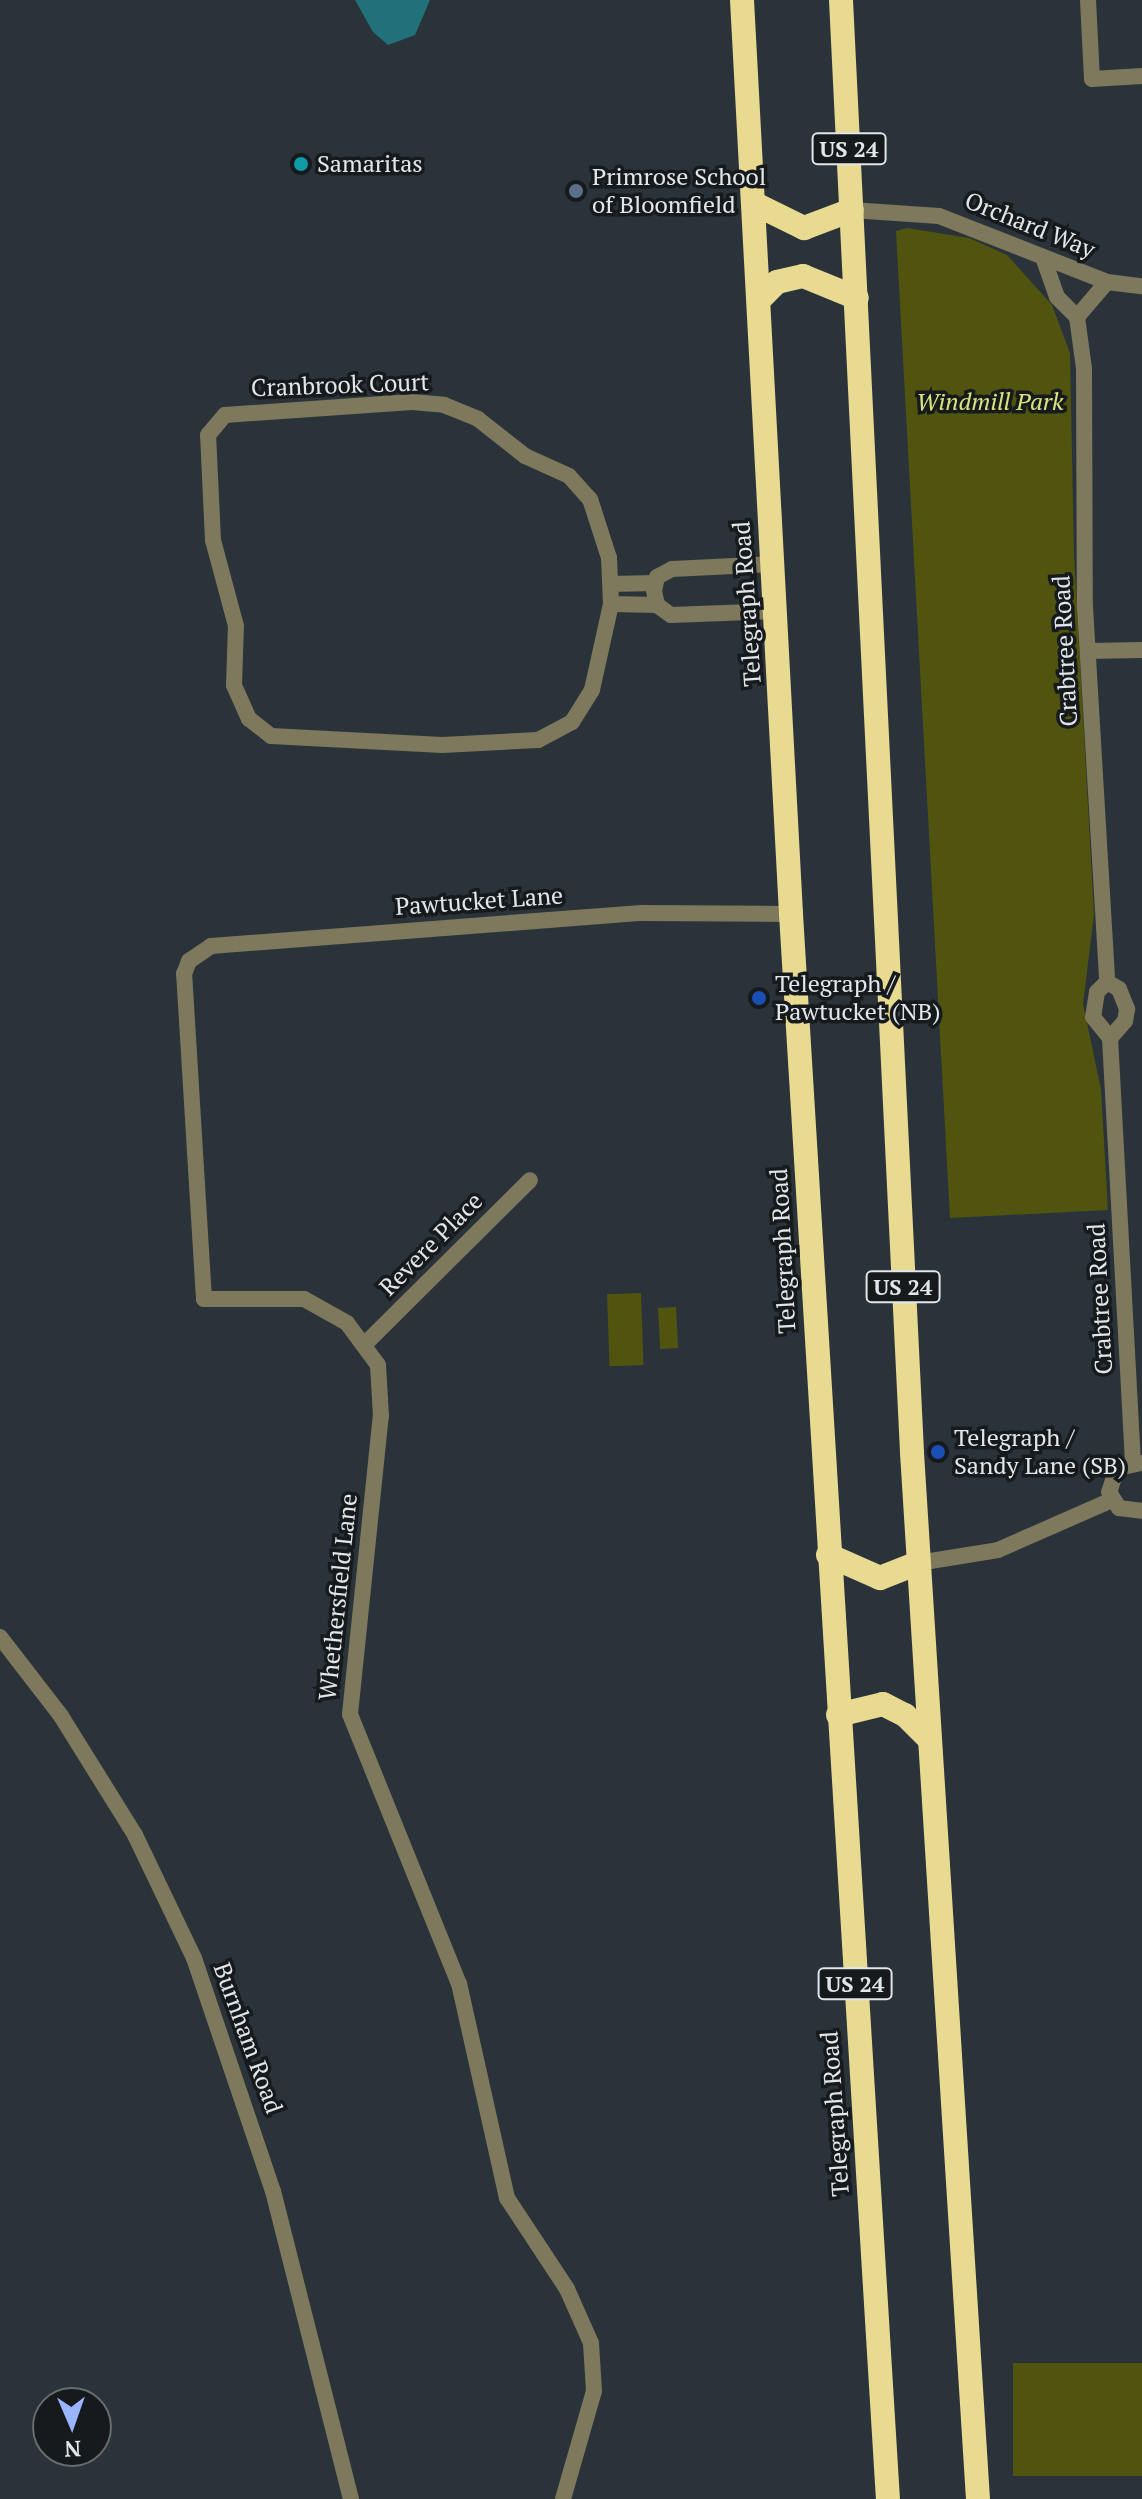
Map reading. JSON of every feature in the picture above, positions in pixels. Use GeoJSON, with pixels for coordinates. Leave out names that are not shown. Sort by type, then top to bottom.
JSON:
{"type":"FeatureCollection","features":[{"type":"Feature","properties":{"kind":"highway","name":"Telegraph Road"},"geometry":{"type":"LineString","coordinates":[[742,0],[828,1555],[888,2499]]}},
{"type":"Feature","properties":{"kind":"highway","name":"US 24"},"geometry":{"type":"LineString","coordinates":[[841,0],[918,1563],[978,2499]]}},
{"type":"Feature","properties":{"kind":"highway"},"geometry":{"type":"LineString","coordinates":[[755,204],[804,228],[852,210]]}},
{"type":"Feature","properties":{"kind":"highway"},"geometry":{"type":"LineString","coordinates":[[759,300],[777,282],[803,276],[857,298]]}},
{"type":"Feature","properties":{"kind":"highway"},"geometry":{"type":"LineString","coordinates":[[828,1555],[880,1578],[918,1563]]}},
{"type":"Feature","properties":{"kind":"highway"},"geometry":{"type":"LineString","coordinates":[[838,1715],[883,1704],[905,1715],[929,1739]]}},
{"type":"Feature","properties":{"kind":"street"},"geometry":{"type":"LineString","coordinates":[[1088,0],[1092,79],[1142,76]]}},
{"type":"Feature","properties":{"kind":"street","name":"Orchard Way"},"geometry":{"type":"LineString","coordinates":[[852,210],[939,216],[1107,282],[1142,286]]}},
{"type":"Feature","properties":{"kind":"street"},"geometry":{"type":"LineString","coordinates":[[1043,257],[1057,297],[1077,317],[1107,282]]}},
{"type":"Feature","properties":{"kind":"street","name":"Crabtree Road"},"geometry":{"type":"LineString","coordinates":[[1077,317],[1086,402],[1088,651],[1107,982],[1097,992],[1093,1017],[1110,1038],[1137,1462]]}},
{"type":"Feature","properties":{"kind":"street","name":"Cranbrook Court"},"geometry":{"type":"LineString","coordinates":[[412,402],[460,410],[581,488],[602,531],[611,584],[611,604],[592,690],[572,722],[551,736],[442,745],[271,736],[243,711],[234,685],[236,626],[213,540],[208,435],[225,415],[240,413],[412,402]]}},
{"type":"Feature","properties":{"kind":"street"},"geometry":{"type":"LineString","coordinates":[[611,584],[655,583],[672,569],[773,564]]}},
{"type":"Feature","properties":{"kind":"street"},"geometry":{"type":"LineString","coordinates":[[655,583],[657,605]]}},
{"type":"Feature","properties":{"kind":"street"},"geometry":{"type":"LineString","coordinates":[[611,604],[657,605],[671,615],[775,611]]}},
{"type":"Feature","properties":{"kind":"street"},"geometry":{"type":"LineString","coordinates":[[1088,651],[1142,650]]}},
{"type":"Feature","properties":{"kind":"street","name":"Pawtucket Lane"},"geometry":{"type":"LineString","coordinates":[[184,974],[189,961],[211,946],[642,913],[791,914]]}},
{"type":"Feature","properties":{"kind":"street","name":"Whethersfield Lane"},"geometry":{"type":"LineString","coordinates":[[184,974],[204,1299],[304,1299],[327,1309],[366,1343],[378,1365],[381,1416],[350,1714],[459,1984],[507,2198],[567,2289],[591,2343],[594,2391],[563,2499]]}},
{"type":"Feature","properties":{"kind":"street"},"geometry":{"type":"LineString","coordinates":[[1107,982],[1119,989],[1134,1008],[1110,1038]]}},
{"type":"Feature","properties":{"kind":"street","name":"Revere Place"},"geometry":{"type":"LineString","coordinates":[[366,1343],[530,1180]]}},
{"type":"Feature","properties":{"kind":"street"},"geometry":{"type":"LineString","coordinates":[[1112,1500],[1112,1475],[1137,1462]]}},
{"type":"Feature","properties":{"kind":"street"},"geometry":{"type":"LineString","coordinates":[[918,1563],[998,1550],[1112,1500]]}},
{"type":"Feature","properties":{"kind":"street"},"geometry":{"type":"LineString","coordinates":[[1112,1500],[1128,1512],[1142,1511]]}},
{"type":"Feature","properties":{"kind":"street","name":"Burnham Road"},"geometry":{"type":"LineString","coordinates":[[0,1637],[61,1716],[121,1812],[170,1901],[194,1958],[260,2148],[351,2499]]}},
{"type":"Feature","properties":{"kind":"green space","name":"Windmill Park"},"geometry":{"type":"Polygon","coordinates":[[[907,228],[969,238],[1007,255],[1052,305],[1070,353],[1074,555],[1094,914],[1083,1004],[1101,1089],[1108,1210],[950,1218],[896,231],[907,228]]]}},
{"type":"Feature","properties":{"kind":"green space"},"geometry":{"type":"Polygon","coordinates":[[[641,1293],[644,1365],[610,1366],[607,1294],[641,1293]]]}},
{"type":"Feature","properties":{"kind":"green space"},"geometry":{"type":"Polygon","coordinates":[[[676,1307],[678,1348],[660,1349],[658,1308],[676,1307]]]}},
{"type":"Feature","properties":{"kind":"green space"},"geometry":{"type":"Polygon","coordinates":[[[1013,2363],[1142,2363],[1142,2476],[1013,2476],[1013,2363]]]}},
{"type":"Feature","properties":{"kind":"water"},"geometry":{"type":"Polygon","coordinates":[[[355,0],[430,0],[415,35],[388,45],[373,32],[355,0]]]}},
{"type":"Feature","properties":{"kind":"place","name":"Samaritas"},"geometry":{"type":"Point","coordinates":[301,164]}},
{"type":"Feature","properties":{"kind":"place","name":"Primrose School of Bloomfield"},"geometry":{"type":"Point","coordinates":[576,191]}},
{"type":"Feature","properties":{"kind":"place","name":"Telegraph / Pawtucket (NB)"},"geometry":{"type":"Point","coordinates":[759,998]}},
{"type":"Feature","properties":{"kind":"place","name":"Telegraph / Sandy Lane (SB)"},"geometry":{"type":"Point","coordinates":[938,1452]}}]}
